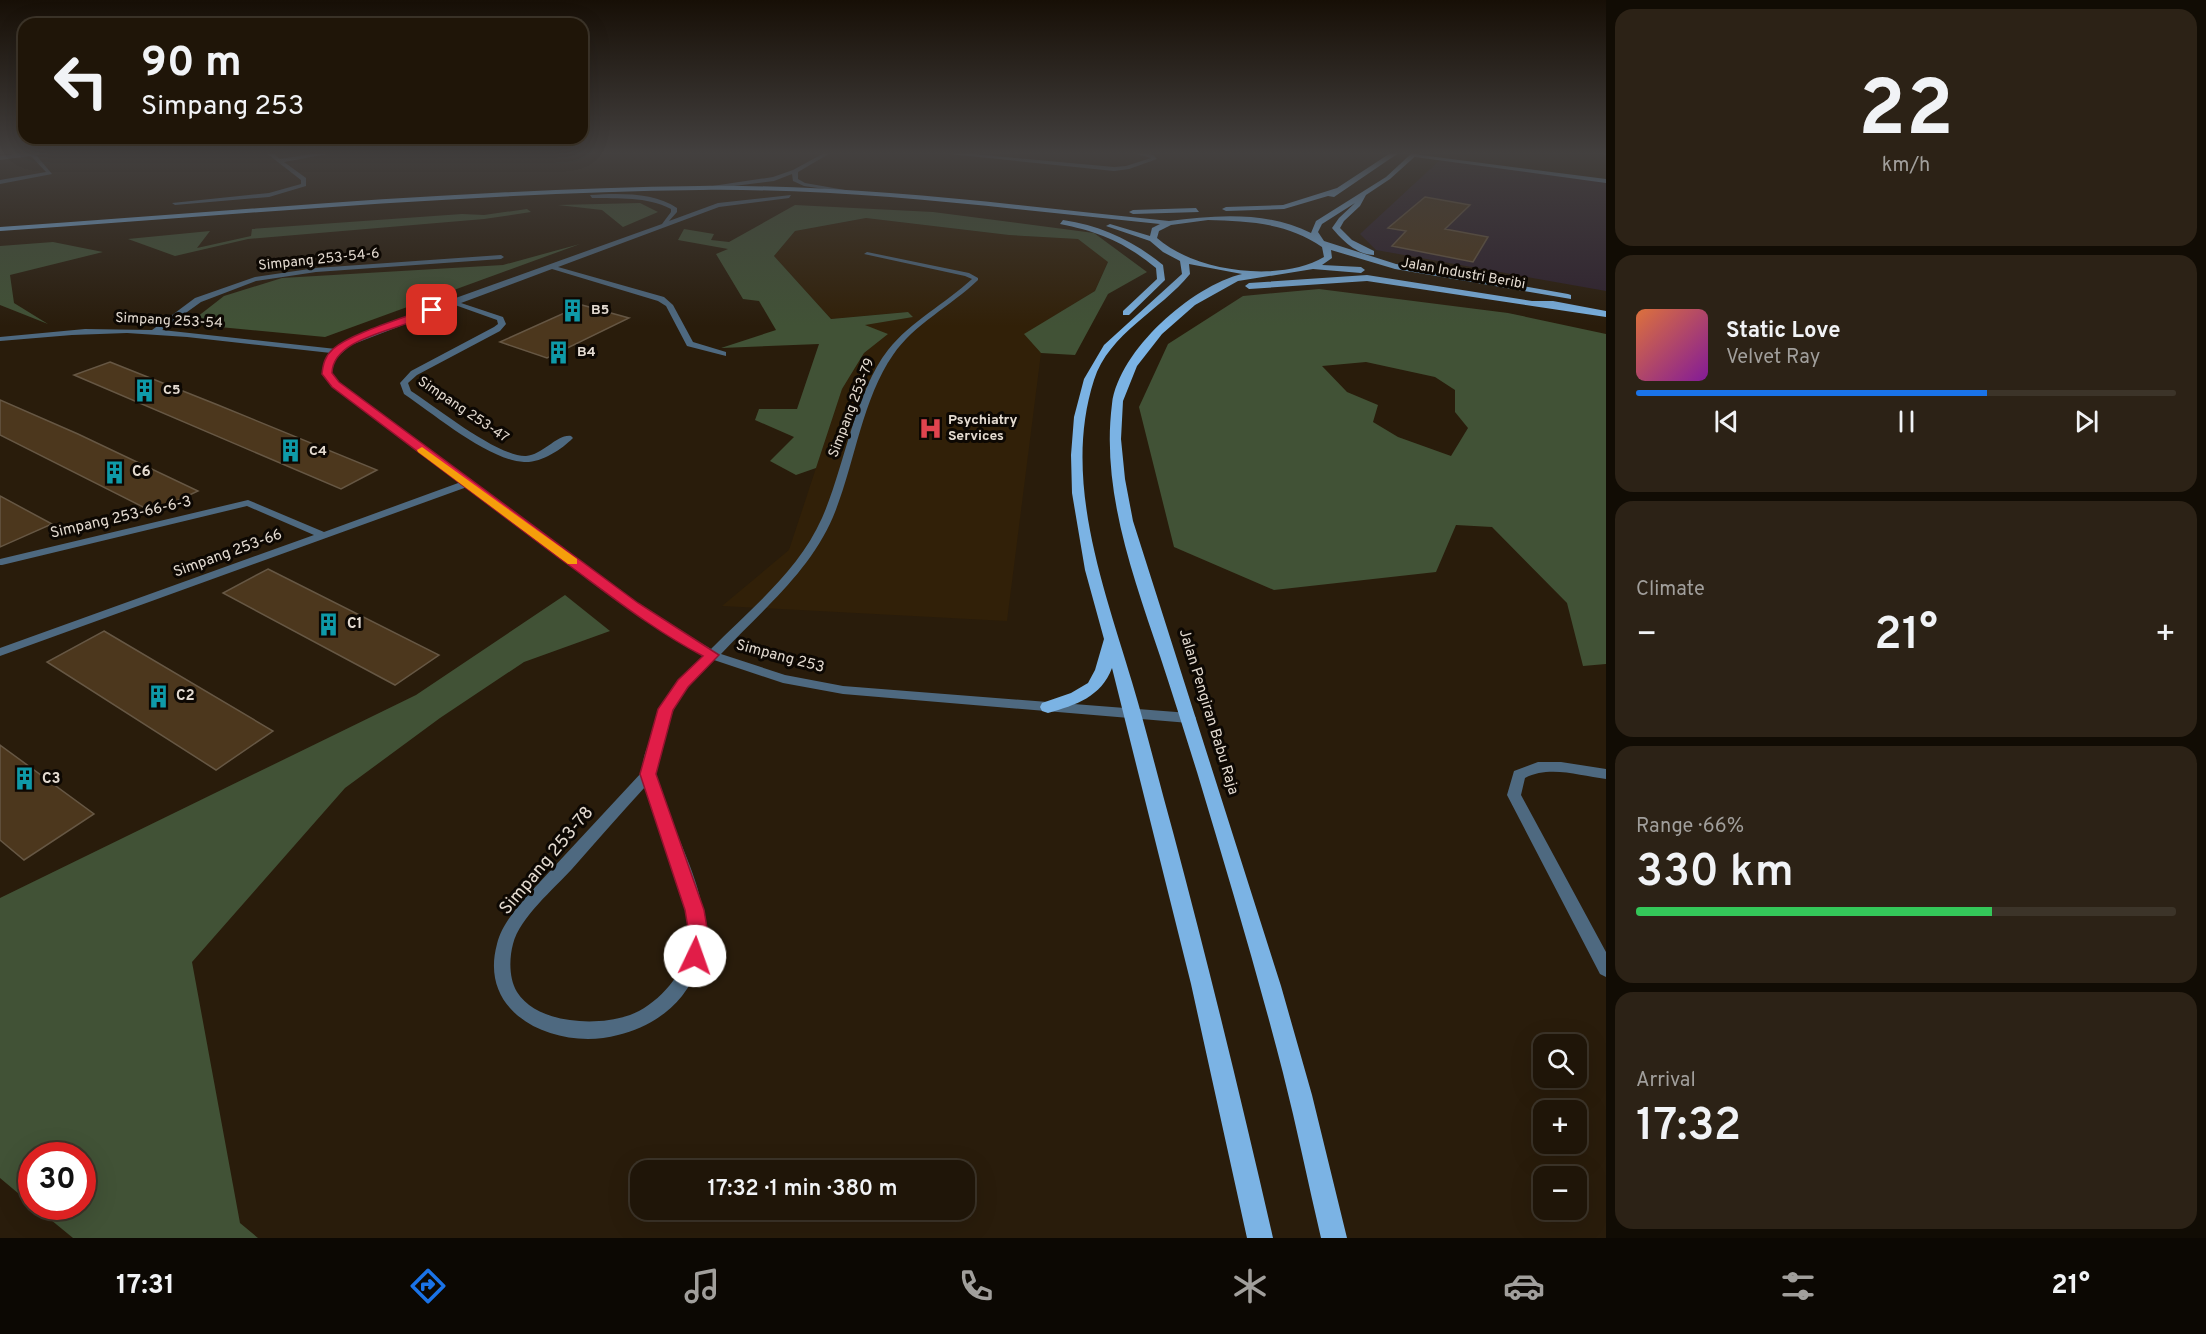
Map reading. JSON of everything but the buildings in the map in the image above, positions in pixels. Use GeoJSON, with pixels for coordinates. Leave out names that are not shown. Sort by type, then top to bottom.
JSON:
{"type":"FeatureCollection","features":[{"type":"Feature","properties":{"kind":"main road"},"geometry":{"type":"LineString","coordinates":[[0,229],[277,210]]}},
{"type":"Feature","properties":{"kind":"main road"},"geometry":{"type":"LineString","coordinates":[[0,236],[388,210]]}},
{"type":"Feature","properties":{"kind":"main road"},"geometry":{"type":"LineString","coordinates":[[990,210],[1078,224],[1110,233],[1137,248],[1160,267],[1161,280],[1124,315],[1126,326]]}},
{"type":"Feature","properties":{"kind":"main road"},"geometry":{"type":"LineString","coordinates":[[993,210],[1103,224],[1153,239],[1163,250],[1184,259],[1225,269],[1271,273]]}},
{"type":"Feature","properties":{"kind":"main road"},"geometry":{"type":"LineString","coordinates":[[1042,210],[1112,219],[1169,223],[1208,218],[1240,219],[1293,214]]}},
{"type":"Feature","properties":{"kind":"main road"},"geometry":{"type":"LineString","coordinates":[[1089,210],[1114,212],[1202,210]]}},
{"type":"Feature","properties":{"kind":"main road"},"geometry":{"type":"LineString","coordinates":[[1314,267],[1328,258],[1323,244],[1314,232],[1319,223],[1340,210]]}},
{"type":"Feature","properties":{"kind":"main road"},"geometry":{"type":"LineString","coordinates":[[1354,210],[1339,221],[1336,228],[1342,237],[1361,249],[1410,264],[1516,285],[1561,301]]}},
{"type":"Feature","properties":{"kind":"main road","name":"Jalan Industri Beribi"},"geometry":{"type":"LineString","coordinates":[[1240,219],[1287,227],[1323,244],[1395,266],[1561,301],[1606,314]]}},
{"type":"Feature","properties":{"kind":"main road"},"geometry":{"type":"LineString","coordinates":[[1153,239],[1155,230],[1169,223]]}},
{"type":"Feature","properties":{"kind":"main road"},"geometry":{"type":"LineString","coordinates":[[1184,259],[1186,274],[1126,326],[1090,376],[1078,421],[1077,460],[1091,570],[1133,715],[1223,1067],[1260,1238]]}},
{"type":"Feature","properties":{"kind":"main road","name":"Jalan Industri Beribi"},"geometry":{"type":"LineString","coordinates":[[1271,273],[1314,267],[1362,270],[1561,301],[1606,304]]}},
{"type":"Feature","properties":{"kind":"main road","name":"Jalan Pengiran Babu Raja"},"geometry":{"type":"LineString","coordinates":[[1271,273],[1239,277],[1223,283],[1161,328],[1134,362],[1119,399],[1118,467],[1139,564],[1190,718],[1295,1075],[1334,1238]]}},
{"type":"Feature","properties":{"kind":"main road"},"geometry":{"type":"LineString","coordinates":[[1161,328],[1177,324],[1231,290],[1254,285],[1324,279],[1387,279],[1506,300],[1561,301]]}},
{"type":"Feature","properties":{"kind":"main road"},"geometry":{"type":"LineString","coordinates":[[1048,707],[1093,690],[1104,672],[1111,637]]}},
{"type":"Feature","properties":{"kind":"street"},"geometry":{"type":"LineString","coordinates":[[664,224],[674,213],[674,210]]}},
{"type":"Feature","properties":{"kind":"street"},"geometry":{"type":"LineString","coordinates":[[336,351],[370,334],[453,302],[708,210]]}},
{"type":"Feature","properties":{"kind":"street","name":"Simpang 253-79"},"geometry":{"type":"LineString","coordinates":[[712,655],[805,559],[823,524],[885,360],[936,311],[976,279],[967,274],[867,254]]}},
{"type":"Feature","properties":{"kind":"street","name":"Simpang 253-54-6"},"geometry":{"type":"LineString","coordinates":[[153,333],[198,300],[255,279],[316,270],[501,257]]}},
{"type":"Feature","properties":{"kind":"street"},"geometry":{"type":"LineString","coordinates":[[549,266],[661,299],[669,305],[690,344],[723,354]]}},
{"type":"Feature","properties":{"kind":"street","name":"Simpang 253-47"},"geometry":{"type":"LineString","coordinates":[[453,302],[500,319],[502,324],[497,329],[414,373],[404,383],[407,392],[501,453],[523,460],[546,453],[568,438]]}},
{"type":"Feature","properties":{"kind":"street","name":"Simpang 253-54"},"geometry":{"type":"LineString","coordinates":[[0,339],[97,331],[234,338],[336,351]]}},
{"type":"Feature","properties":{"kind":"street","name":"Simpang 253"},"geometry":{"type":"LineString","coordinates":[[336,351],[327,362],[327,374],[336,384],[466,484],[651,619],[712,655],[783,679],[843,690],[1190,718]]}},
{"type":"Feature","properties":{"kind":"street","name":"Simpang 253-66"},"geometry":{"type":"LineString","coordinates":[[0,652],[466,484]]}},
{"type":"Feature","properties":{"kind":"street","name":"Simpang 253-66-6-3"},"geometry":{"type":"LineString","coordinates":[[2,562],[248,503],[323,535]]}},
{"type":"Feature","properties":{"kind":"street","name":"Simpang 253-78"},"geometry":{"type":"LineString","coordinates":[[648,774],[695,910],[698,934],[695,956],[683,981],[664,1004],[630,1024],[600,1032],[562,1030],[536,1019],[513,1001],[505,985],[503,974],[506,943],[520,918],[542,891],[648,774],[665,709],[683,683],[712,655]]}},
{"type":"Feature","properties":{"kind":"street"},"geometry":{"type":"LineString","coordinates":[[1606,774],[1551,767],[1529,768],[1519,775],[1515,784],[1517,803],[1606,969]]}},
{"type":"Feature","properties":{"kind":"shaded area"},"geometry":{"type":"Polygon","coordinates":[[[1386,210],[1606,210],[1606,291],[1376,250],[1360,234],[1386,210]]]}},
{"type":"Feature","properties":{"kind":"shaded area","name":"Psychiatry Services"},"geometry":{"type":"Polygon","coordinates":[[[866,218],[1009,235],[1078,239],[1108,261],[1095,291],[1025,334],[1041,353],[1007,621],[722,606],[789,550],[842,389],[864,353],[887,334],[863,325],[912,317],[908,312],[831,319],[774,256],[795,231],[866,218]]]}},
{"type":"Feature","properties":{"kind":"green space"},"geometry":{"type":"Polygon","coordinates":[[[521,210],[531,212],[484,219],[248,239],[175,256],[128,239],[210,231],[197,248],[251,236],[252,229],[462,214],[484,215],[521,210]]]}},
{"type":"Feature","properties":{"kind":"green space"},"geometry":{"type":"Polygon","coordinates":[[[600,210],[654,210],[658,212],[623,227],[600,210]]]}},
{"type":"Feature","properties":{"kind":"green space"},"geometry":{"type":"Polygon","coordinates":[[[786,210],[933,212],[1094,233],[1147,272],[1108,294],[1075,355],[1041,353],[1024,334],[1095,291],[1108,262],[1078,239],[1009,235],[866,218],[795,231],[774,256],[831,319],[908,312],[913,317],[865,325],[888,334],[864,353],[842,389],[816,468],[796,475],[770,461],[794,437],[755,420],[759,409],[797,409],[819,344],[721,348],[776,330],[759,301],[743,299],[716,254],[728,249],[678,240],[684,229],[714,234],[711,240],[729,242],[786,210]]]}},
{"type":"Feature","properties":{"kind":"green space"},"geometry":{"type":"Polygon","coordinates":[[[53,242],[103,252],[10,275],[14,303],[48,324],[0,305],[0,246],[53,242]]]}},
{"type":"Feature","properties":{"kind":"green space"},"geometry":{"type":"Polygon","coordinates":[[[580,244],[325,337],[188,324],[224,296],[282,278],[503,265],[580,244]]]}},
{"type":"Feature","properties":{"kind":"green space"},"geometry":{"type":"Polygon","coordinates":[[[1319,289],[1508,313],[1606,334],[1606,664],[1583,666],[1567,603],[1492,527],[1456,525],[1436,572],[1274,590],[1174,547],[1139,407],[1168,344],[1243,296],[1319,289]],[[1366,362],[1322,366],[1347,392],[1378,405],[1373,422],[1398,437],[1451,456],[1468,428],[1455,412],[1455,390],[1435,377],[1366,362]]]}},
{"type":"Feature","properties":{"kind":"green space"},"geometry":{"type":"Polygon","coordinates":[[[565,595],[610,631],[524,662],[440,718],[345,788],[192,962],[240,1223],[258,1238],[73,1238],[51,1220],[96,1220],[96,1142],[18,1142],[18,1193],[0,1178],[0,898],[416,695],[565,595]]]}},
{"type":"Feature","properties":{"kind":"slow traffic"},"geometry":{"type":"LineString","coordinates":[[422,450],[573,562]]}},
{"type":"Feature","properties":{"kind":"place","name":"B5"},"geometry":{"type":"Point","coordinates":[573,310]}},
{"type":"Feature","properties":{"kind":"place","name":"B4"},"geometry":{"type":"Point","coordinates":[559,352]}},
{"type":"Feature","properties":{"kind":"place","name":"C5"},"geometry":{"type":"Point","coordinates":[145,390]}},
{"type":"Feature","properties":{"kind":"place","name":"Psychiatry Services"},"geometry":{"type":"Point","coordinates":[930,428]}},
{"type":"Feature","properties":{"kind":"place","name":"C4"},"geometry":{"type":"Point","coordinates":[291,451]}},
{"type":"Feature","properties":{"kind":"place","name":"C6"},"geometry":{"type":"Point","coordinates":[114,472]}},
{"type":"Feature","properties":{"kind":"place","name":"C1"},"geometry":{"type":"Point","coordinates":[329,624]}},
{"type":"Feature","properties":{"kind":"place","name":"C2"},"geometry":{"type":"Point","coordinates":[158,696]}},
{"type":"Feature","properties":{"kind":"place","name":"C3"},"geometry":{"type":"Point","coordinates":[24,779]}},
{"type":"Feature","properties":{"kind":"route"},"geometry":{"type":"LineString","coordinates":[[432,310],[349,343],[336,351],[327,362],[327,374],[336,384],[466,484],[633,606],[681,639],[712,655],[683,683],[665,709],[648,774],[695,910],[698,934],[695,956]]}}]}
